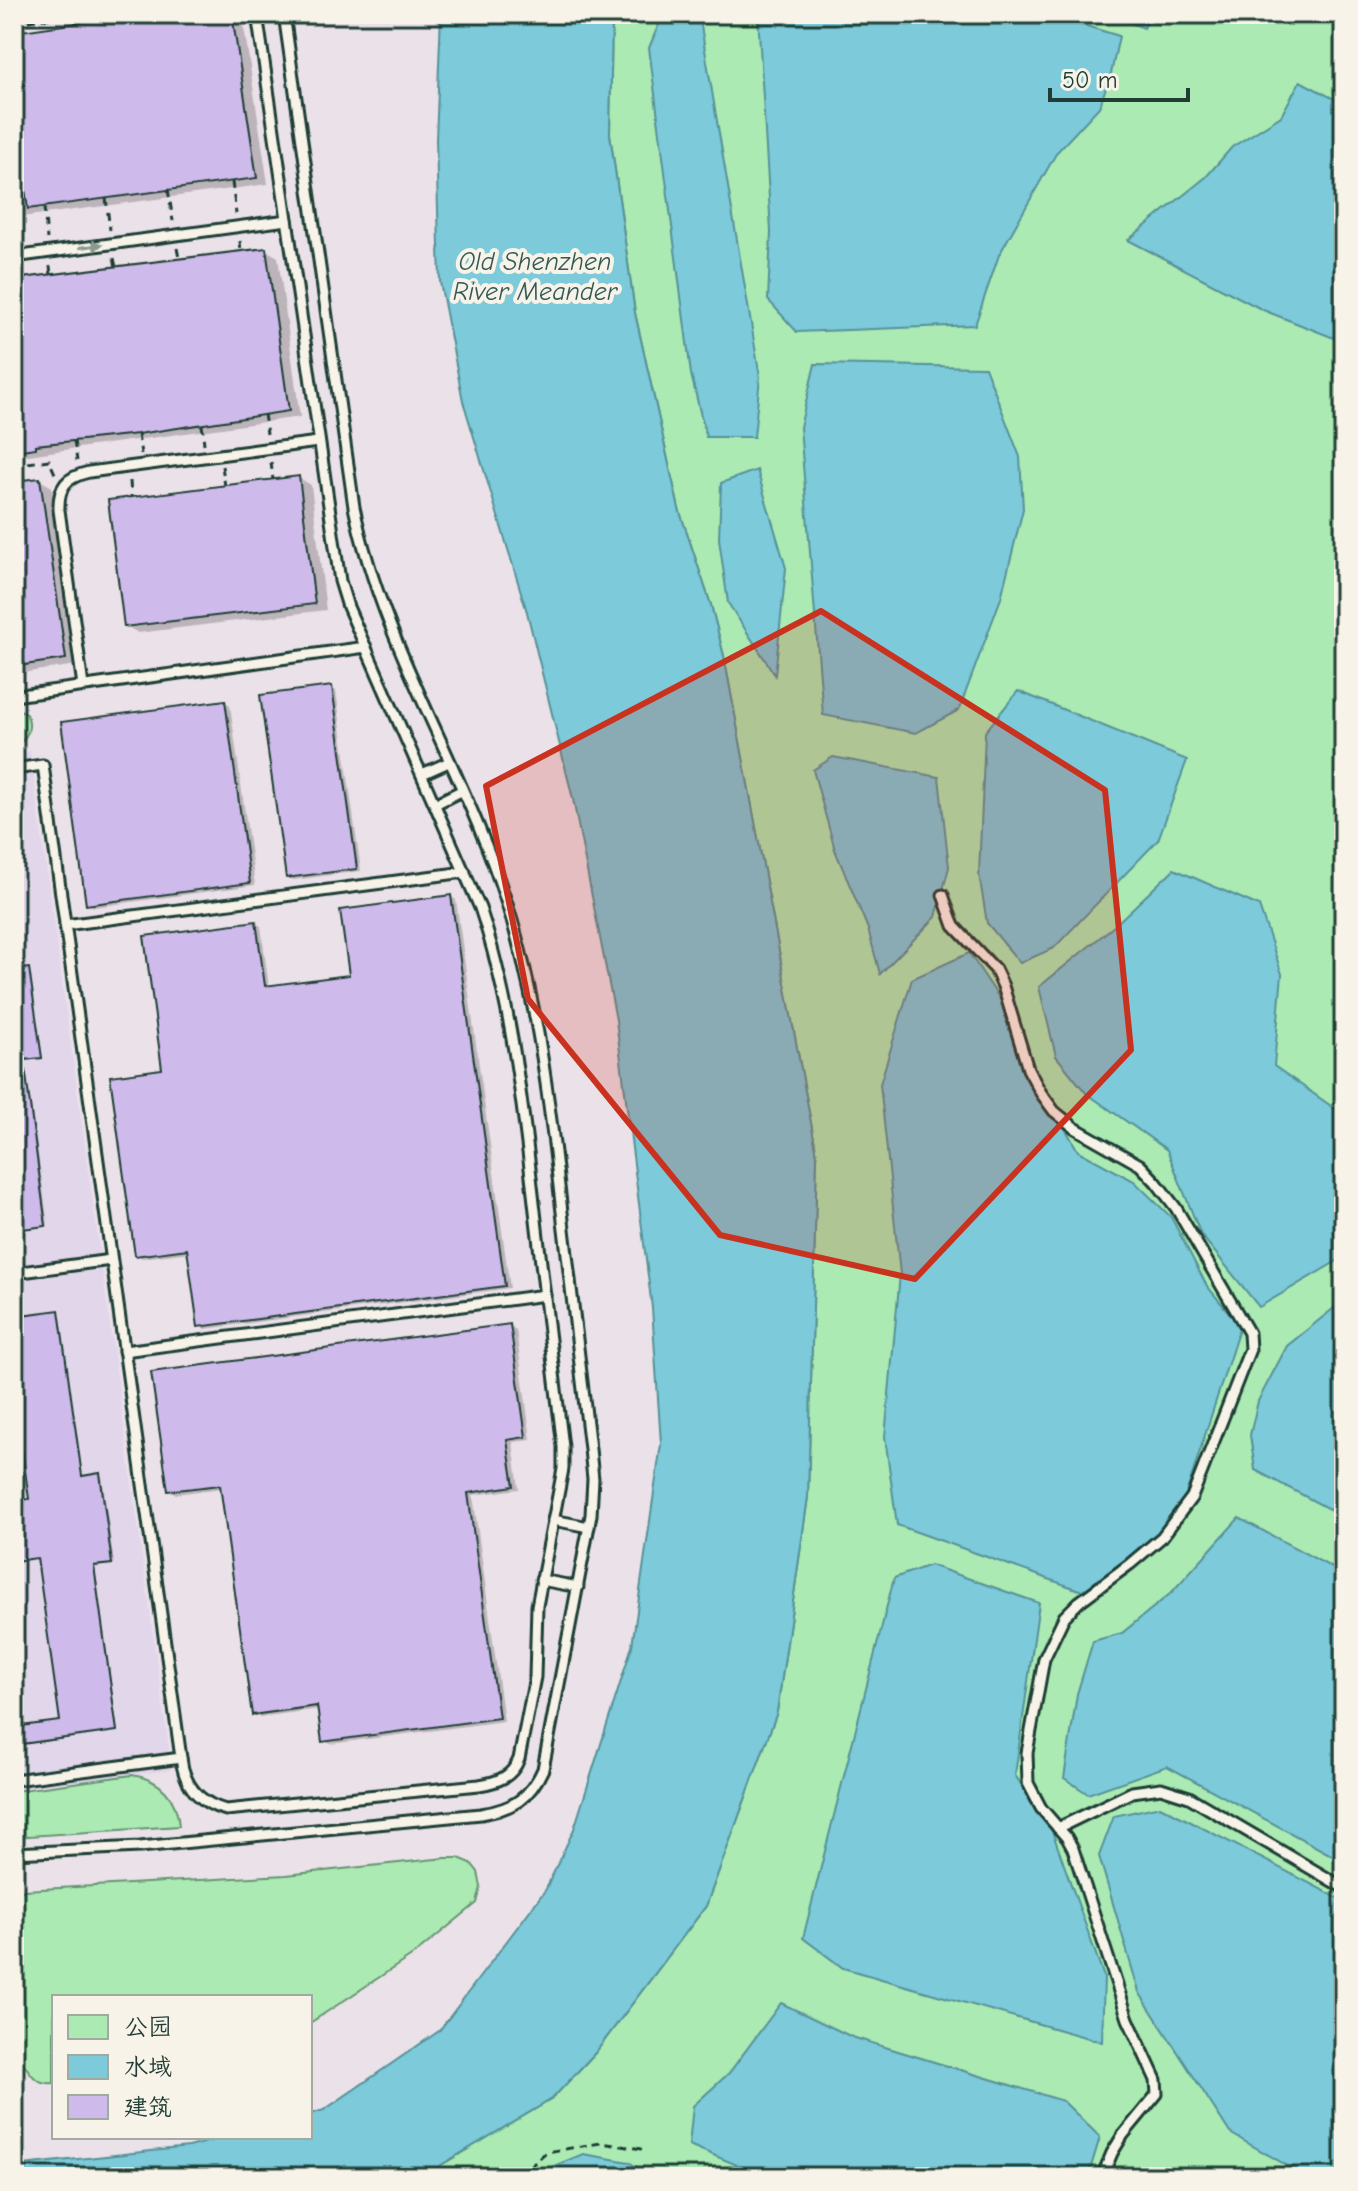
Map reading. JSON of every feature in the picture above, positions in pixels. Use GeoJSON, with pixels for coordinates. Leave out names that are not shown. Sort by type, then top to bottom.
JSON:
{"type":"FeatureCollection","features":[{"type":"Feature","properties":{"kind":"lane"},"geometry":{"type":"LineString","coordinates":[[14,769],[43,765],[185,1778],[197,1796],[216,1807],[236,1811],[502,1780],[516,1767],[519,1759],[535,1677],[537,1606],[563,1458],[521,1097],[508,1015],[490,940],[465,872],[348,607],[335,561],[257,14]]}},
{"type":"Feature","properties":{"kind":"lane"},"geometry":{"type":"LineString","coordinates":[[14,1853],[140,1847],[481,1814],[518,1804],[531,1791],[543,1769],[589,1527],[592,1464],[546,1074],[526,974],[499,879],[380,602],[359,531],[284,14]]}},
{"type":"Feature","properties":{"kind":"lane"},"geometry":{"type":"LineString","coordinates":[[14,257],[287,220]]}},
{"type":"Feature","properties":{"kind":"lane"},"geometry":{"type":"LineString","coordinates":[[83,686],[59,510],[62,487],[68,479],[79,474],[318,442]]}},
{"type":"Feature","properties":{"kind":"lane"},"geometry":{"type":"LineString","coordinates":[[14,696],[366,647]]}},
{"type":"Feature","properties":{"kind":"lane"},"geometry":{"type":"LineString","coordinates":[[422,774],[449,762]]}},
{"type":"Feature","properties":{"kind":"lane"},"geometry":{"type":"LineString","coordinates":[[435,804],[461,791]]}},
{"type":"Feature","properties":{"kind":"lane"},"geometry":{"type":"LineString","coordinates":[[65,925],[465,872]]}},
{"type":"Feature","properties":{"kind":"lane"},"geometry":{"type":"LineString","coordinates":[[943,895],[954,926],[995,969],[1028,1069],[1041,1093],[1054,1111],[1075,1128],[1140,1165],[1156,1182],[1176,1208],[1249,1333],[1250,1349],[1192,1497],[1162,1537],[1064,1617],[1044,1659],[1027,1753],[1028,1783],[1041,1808],[1073,1849],[1128,2019],[1156,2080],[1157,2094],[1123,2135],[1102,2177]]}},
{"type":"Feature","properties":{"kind":"lane"},"geometry":{"type":"LineString","coordinates":[[14,1273],[111,1260]]}},
{"type":"Feature","properties":{"kind":"lane"},"geometry":{"type":"LineString","coordinates":[[124,1351],[545,1295]]}},
{"type":"Feature","properties":{"kind":"lane"},"geometry":{"type":"LineString","coordinates":[[553,1520],[589,1527]]}},
{"type":"Feature","properties":{"kind":"lane"},"geometry":{"type":"LineString","coordinates":[[541,1580],[578,1587]]}},
{"type":"Feature","properties":{"kind":"lane"},"geometry":{"type":"LineString","coordinates":[[14,1780],[181,1758]]}},
{"type":"Feature","properties":{"kind":"lane"},"geometry":{"type":"LineString","coordinates":[[1058,1828],[1132,1792],[1161,1788],[1189,1797],[1344,1888]]}},
{"type":"Feature","properties":{"kind":"path"},"geometry":{"type":"LineString","coordinates":[[14,28],[82,14]]}},
{"type":"Feature","properties":{"kind":"path"},"geometry":{"type":"LineString","coordinates":[[75,15],[76,23]]}},
{"type":"Feature","properties":{"kind":"path"},"geometry":{"type":"LineString","coordinates":[[202,424],[206,456]]}},
{"type":"Feature","properties":{"kind":"path"},"geometry":{"type":"LineString","coordinates":[[138,434],[143,465]]}},
{"type":"Feature","properties":{"kind":"path"},"geometry":{"type":"LineString","coordinates":[[74,441],[79,474]]}},
{"type":"Feature","properties":{"kind":"path"},"geometry":{"type":"LineString","coordinates":[[14,465],[49,460],[62,487]]}},
{"type":"Feature","properties":{"kind":"path"},"geometry":{"type":"LineString","coordinates":[[519,2177],[546,2152],[601,2143],[642,2149]]}},
{"type":"Feature","properties":{"kind":"highlighted area"},"geometry":{"type":"Polygon","coordinates":[[[821,611],[1105,790],[1131,1050],[915,1279],[720,1235],[528,999],[486,786],[821,611]]]}},
{"type":"Feature","properties":{"kind":"shaded area"},"geometry":{"type":"Polygon","coordinates":[[[30,751],[172,1770],[14,1791],[14,753],[30,751]]]}},
{"type":"Feature","properties":{"kind":"green space"},"geometry":{"type":"Polygon","coordinates":[[[612,14],[1344,14],[1344,2177],[421,2177],[552,2099],[595,2053],[706,1906],[777,1712],[808,1497],[817,1155],[724,656],[711,605],[679,509],[635,313],[610,134],[612,14]]]}},
{"type":"Feature","properties":{"kind":"green space"},"geometry":{"type":"Polygon","coordinates":[[[14,707],[26,713],[29,728],[14,749],[14,707]]]}},
{"type":"Feature","properties":{"kind":"green space"},"geometry":{"type":"Polygon","coordinates":[[[132,1775],[151,1781],[166,1792],[175,1807],[179,1826],[14,1837],[14,1791],[132,1775]]]}},
{"type":"Feature","properties":{"kind":"green space"},"geometry":{"type":"Polygon","coordinates":[[[459,1858],[471,1863],[478,1872],[481,1887],[477,1903],[416,1953],[312,2022],[312,1995],[52,1995],[52,2083],[39,2081],[32,2075],[22,2061],[14,1946],[14,1896],[24,1890],[286,1875],[459,1858]]]}},
{"type":"Feature","properties":{"kind":"water","name":"Old Shenzhen River Meander"},"geometry":{"type":"Polygon","coordinates":[[[441,14],[612,14],[610,134],[635,313],[679,509],[711,605],[724,656],[817,1155],[808,1497],[777,1712],[706,1906],[595,2053],[552,2099],[421,2177],[14,2177],[14,2166],[188,2147],[218,2139],[312,2139],[312,2113],[324,2110],[439,2031],[546,1889],[574,1829],[632,1646],[661,1444],[652,1308],[616,1020],[573,799],[527,612],[463,401],[440,282],[436,140],[441,14]]]}},
{"type":"Feature","properties":{"kind":"water"},"geometry":{"type":"Polygon","coordinates":[[[663,14],[699,14],[760,377],[754,437],[706,437],[691,374],[649,48],[663,14]]]}},
{"type":"Feature","properties":{"kind":"water"},"geometry":{"type":"Polygon","coordinates":[[[758,14],[1047,14],[1119,36],[1111,74],[1099,107],[1057,152],[999,255],[975,325],[797,332],[768,300],[771,232],[758,14]]]}},
{"type":"Feature","properties":{"kind":"water"},"geometry":{"type":"Polygon","coordinates":[[[1106,14],[1151,14],[1144,28],[1106,14]]]}},
{"type":"Feature","properties":{"kind":"water"},"geometry":{"type":"Polygon","coordinates":[[[1300,81],[1344,104],[1344,342],[1263,310],[1128,240],[1206,177],[1232,147],[1281,116],[1300,81]]]}},
{"type":"Feature","properties":{"kind":"water"},"geometry":{"type":"Polygon","coordinates":[[[815,364],[985,367],[1020,457],[1023,509],[1001,598],[959,710],[916,733],[823,715],[800,427],[815,364]]]}},
{"type":"Feature","properties":{"kind":"water"},"geometry":{"type":"Polygon","coordinates":[[[757,470],[786,568],[775,675],[728,603],[719,539],[721,483],[757,470]]]}},
{"type":"Feature","properties":{"kind":"water"},"geometry":{"type":"Polygon","coordinates":[[[1018,691],[1187,760],[1158,840],[1054,948],[1020,963],[987,923],[979,874],[985,732],[1018,691]]]}},
{"type":"Feature","properties":{"kind":"water"},"geometry":{"type":"Polygon","coordinates":[[[833,757],[939,777],[949,867],[936,917],[880,974],[868,929],[835,850],[813,770],[833,757]]]}},
{"type":"Feature","properties":{"kind":"water"},"geometry":{"type":"Polygon","coordinates":[[[1174,869],[1259,906],[1282,974],[1274,1066],[1344,1115],[1344,1257],[1259,1307],[1201,1235],[1167,1150],[1086,1093],[1056,1056],[1039,987],[1114,926],[1174,869]]]}},
{"type":"Feature","properties":{"kind":"water"},"geometry":{"type":"Polygon","coordinates":[[[969,953],[1012,1017],[1040,1084],[1078,1151],[1134,1181],[1171,1217],[1207,1286],[1240,1326],[1179,1516],[1085,1592],[897,1525],[885,1437],[900,1274],[880,1084],[912,979],[969,953]]]}},
{"type":"Feature","properties":{"kind":"water"},"geometry":{"type":"Polygon","coordinates":[[[1344,1300],[1344,1517],[1255,1470],[1250,1435],[1258,1401],[1287,1346],[1344,1300]]]}},
{"type":"Feature","properties":{"kind":"water"},"geometry":{"type":"Polygon","coordinates":[[[1239,1518],[1344,1574],[1344,1862],[1167,1766],[1088,1794],[1064,1778],[1077,1694],[1093,1641],[1122,1633],[1171,1593],[1239,1518]]]}},
{"type":"Feature","properties":{"kind":"water"},"geometry":{"type":"Polygon","coordinates":[[[930,1565],[1039,1603],[1015,1775],[1052,1831],[1104,1977],[1102,2042],[843,1968],[803,1938],[894,1578],[930,1565]]]}},
{"type":"Feature","properties":{"kind":"water"},"geometry":{"type":"Polygon","coordinates":[[[1160,1806],[1344,1901],[1344,2177],[1307,2177],[1230,2133],[1139,1992],[1099,1856],[1114,1816],[1160,1806]]]}},
{"type":"Feature","properties":{"kind":"water"},"geometry":{"type":"Polygon","coordinates":[[[781,2003],[852,2037],[1063,2101],[1100,2137],[1088,2177],[766,2177],[689,2145],[693,2106],[729,2073],[781,2003]]]}},
{"type":"Feature","properties":{"kind":"water"},"geometry":{"type":"Polygon","coordinates":[[[583,2154],[629,2162],[650,2177],[539,2177],[551,2167],[583,2154]]]}},
{"type":"Feature","properties":{"kind":"building"},"geometry":{"type":"Polygon","coordinates":[[[140,14],[232,14],[257,178],[28,209],[14,120],[14,32],[140,14]]]}},
{"type":"Feature","properties":{"kind":"building"},"geometry":{"type":"Polygon","coordinates":[[[266,248],[289,411],[138,434],[36,445],[36,448],[14,451],[14,279],[266,248]]]}},
{"type":"Feature","properties":{"kind":"building"},"geometry":{"type":"Polygon","coordinates":[[[299,476],[315,604],[124,627],[108,500],[299,476]]]}},
{"type":"Feature","properties":{"kind":"building"},"geometry":{"type":"Polygon","coordinates":[[[40,478],[66,659],[24,665],[14,594],[14,481],[40,478]]]}},
{"type":"Feature","properties":{"kind":"building"},"geometry":{"type":"Polygon","coordinates":[[[332,686],[357,869],[286,878],[260,695],[332,686]]]}},
{"type":"Feature","properties":{"kind":"building"},"geometry":{"type":"Polygon","coordinates":[[[225,700],[250,883],[86,905],[61,722],[225,700]]]}},
{"type":"Feature","properties":{"kind":"building"},"geometry":{"type":"Polygon","coordinates":[[[451,895],[505,1286],[198,1327],[187,1249],[135,1256],[110,1076],[162,1069],[144,936],[256,921],[265,986],[349,975],[340,910],[451,895]]]}},
{"type":"Feature","properties":{"kind":"building"},"geometry":{"type":"Polygon","coordinates":[[[29,968],[42,1058],[24,1060],[46,1226],[14,1230],[14,970],[29,968]]]}},
{"type":"Feature","properties":{"kind":"building"},"geometry":{"type":"Polygon","coordinates":[[[59,1310],[82,1476],[100,1473],[112,1564],[94,1566],[117,1731],[14,1745],[14,1727],[60,1721],[37,1558],[14,1561],[14,1501],[29,1499],[14,1393],[14,1316],[59,1310]]]}},
{"type":"Feature","properties":{"kind":"building"},"geometry":{"type":"Polygon","coordinates":[[[510,1324],[526,1437],[507,1440],[514,1486],[468,1493],[499,1718],[322,1742],[317,1706],[252,1715],[220,1485],[168,1491],[151,1372],[510,1324]]]}}]}
